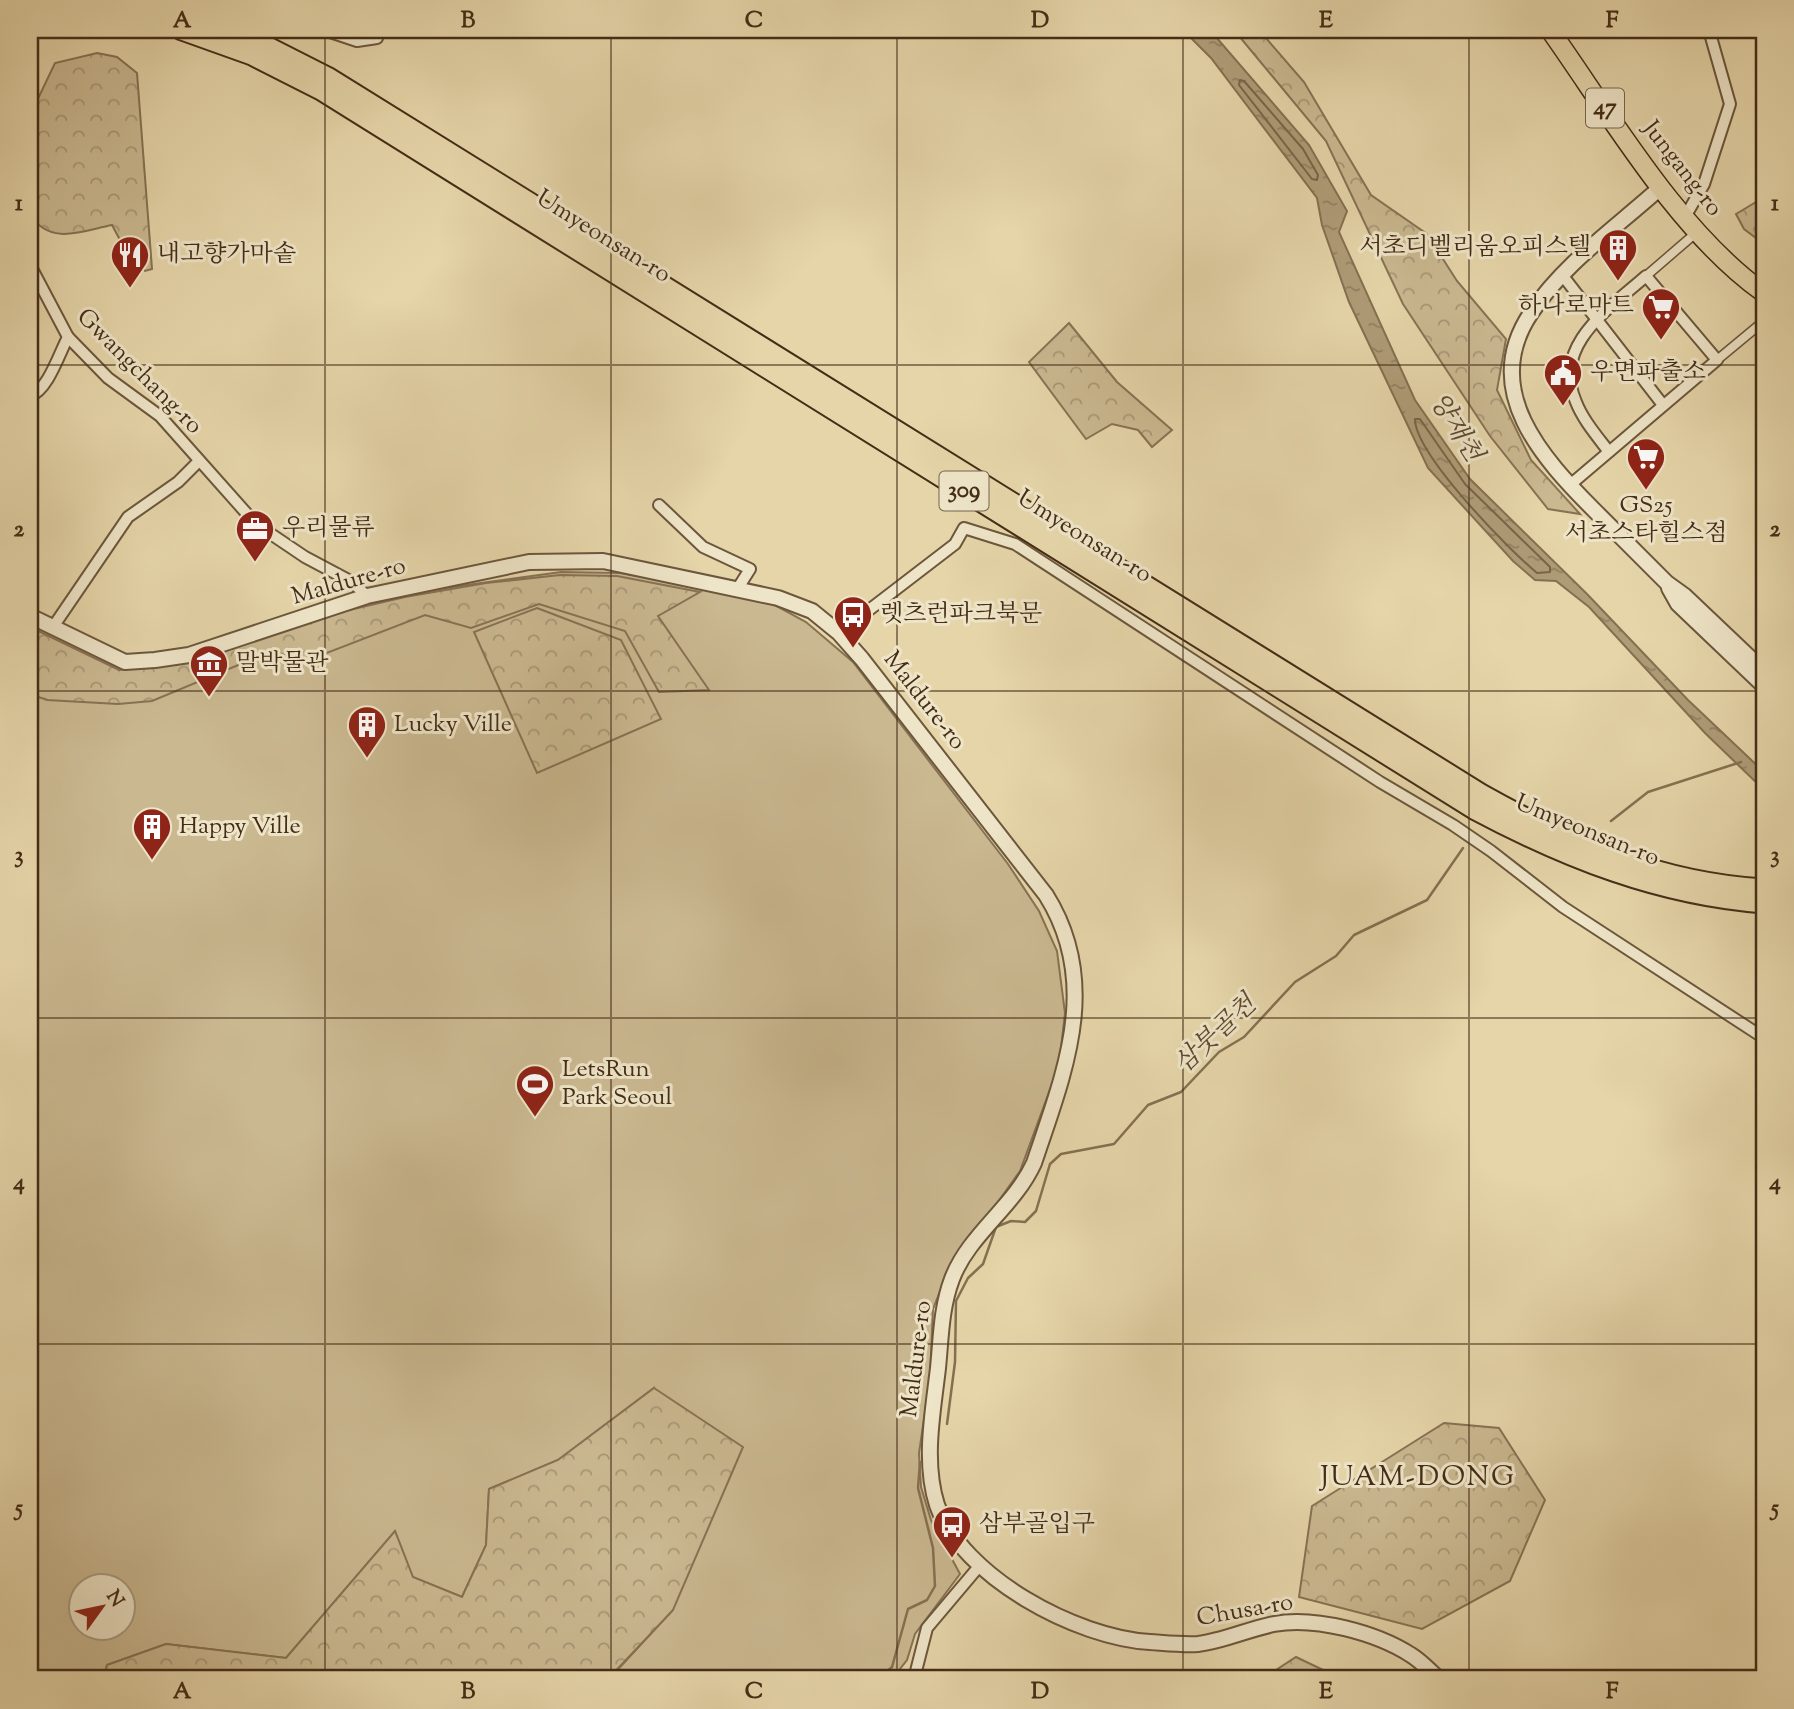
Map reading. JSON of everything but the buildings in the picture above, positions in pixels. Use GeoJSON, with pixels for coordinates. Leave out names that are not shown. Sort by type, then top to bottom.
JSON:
{"type":"FeatureCollection","features":[{"type":"Feature","properties":{"kind":"highway","name":"Umyeonsan-ro"},"geometry":{"type":"LineString","coordinates":[[183,30],[253,55],[321,90],[1474,809],[1536,842],[1647,884],[1693,895],[1764,903]]}},
{"type":"Feature","properties":{"kind":"highway","name":"Umyeonsan-ro"},"geometry":{"type":"LineString","coordinates":[[225,30],[260,43],[329,78],[1480,794],[1546,830],[1652,872],[1697,882],[1764,889]]}},
{"type":"Feature","properties":{"kind":"main road","name":"Jungang-ro"},"geometry":{"type":"LineString","coordinates":[[1550,30],[1661,187],[1697,232],[1764,293]]}},
{"type":"Feature","properties":{"kind":"street"},"geometry":{"type":"LineString","coordinates":[[324,30],[357,41],[377,38]]}},
{"type":"Feature","properties":{"kind":"street"},"geometry":{"type":"LineString","coordinates":[[1685,217],[1704,184],[1730,104],[1709,30]]}},
{"type":"Feature","properties":{"kind":"street"},"geometry":{"type":"LineString","coordinates":[[1661,187],[1563,276],[1524,325],[1515,352],[1513,386],[1521,418],[1537,448],[1667,583],[1685,596],[1764,671]]}},
{"type":"Feature","properties":{"kind":"street"},"geometry":{"type":"LineString","coordinates":[[1609,452],[1581,414],[1571,382],[1573,355],[1577,344],[1596,320],[1697,232]]}},
{"type":"Feature","properties":{"kind":"street","name":"Gwangchang-ro"},"geometry":{"type":"LineString","coordinates":[[30,265],[68,337],[108,378],[160,416],[198,462],[256,524],[305,557],[352,582],[368,597]]}},
{"type":"Feature","properties":{"kind":"street"},"geometry":{"type":"LineString","coordinates":[[1563,276],[1663,405]]}},
{"type":"Feature","properties":{"kind":"street"},"geometry":{"type":"LineString","coordinates":[[1646,276],[1717,359]]}},
{"type":"Feature","properties":{"kind":"street"},"geometry":{"type":"LineString","coordinates":[[1570,485],[1764,321]]}},
{"type":"Feature","properties":{"kind":"street"},"geometry":{"type":"LineString","coordinates":[[30,396],[36,394],[43,385],[68,337]]}},
{"type":"Feature","properties":{"kind":"street"},"geometry":{"type":"LineString","coordinates":[[53,627],[128,517],[178,482],[198,462]]}},
{"type":"Feature","properties":{"kind":"street"},"geometry":{"type":"LineString","coordinates":[[659,505],[703,547],[750,569],[738,588]]}},
{"type":"Feature","properties":{"kind":"street"},"geometry":{"type":"LineString","coordinates":[[839,633],[955,544],[964,528],[1015,544],[1380,782],[1453,825],[1563,907],[1764,1038]]}},
{"type":"Feature","properties":{"kind":"street","name":"Maldure-ro"},"geometry":{"type":"LineString","coordinates":[[30,616],[125,662],[155,660],[189,655],[368,597],[541,562],[603,561],[778,598],[812,611],[839,633],[1046,895],[1061,919],[1071,963],[1076,998],[1073,1039],[1034,1163],[1027,1178],[970,1247],[952,1279],[943,1312],[930,1447],[933,1485],[937,1504],[951,1534],[981,1564]]}},
{"type":"Feature","properties":{"kind":"street"},"geometry":{"type":"LineString","coordinates":[[1667,583],[1678,604],[1764,686]]}},
{"type":"Feature","properties":{"kind":"street"},"geometry":{"type":"LineString","coordinates":[[914,1679],[927,1628],[981,1564]]}},
{"type":"Feature","properties":{"kind":"street","name":"Chusa-ro"},"geometry":{"type":"LineString","coordinates":[[981,1564],[1015,1593],[1061,1619],[1127,1640],[1198,1644],[1258,1627],[1297,1621],[1367,1633],[1412,1655],[1439,1679]]}},
{"type":"Feature","properties":{"kind":"green space"},"geometry":{"type":"Polygon","coordinates":[[[1234,30],[1259,30],[1304,82],[1371,195],[1427,234],[1457,281],[1506,339],[1497,390],[1531,460],[1580,514],[1548,509],[1490,436],[1403,304],[1326,141],[1234,30]]]}},
{"type":"Feature","properties":{"kind":"green space"},"geometry":{"type":"Polygon","coordinates":[[[97,53],[117,57],[137,73],[152,269],[145,271],[128,255],[112,225],[78,233],[57,233],[38,225],[30,215],[30,109],[34,107],[55,63],[97,53]]]}},
{"type":"Feature","properties":{"kind":"green space"},"geometry":{"type":"Polygon","coordinates":[[[1764,175],[1764,244],[1744,229],[1736,214],[1761,199],[1764,175]]]}},
{"type":"Feature","properties":{"kind":"green space"},"geometry":{"type":"Polygon","coordinates":[[[1069,323],[1117,382],[1172,430],[1152,447],[1138,430],[1112,424],[1086,439],[1029,362],[1069,323]]]}},
{"type":"Feature","properties":{"kind":"green space","name":"LetsRun Park Seoul"},"geometry":{"type":"Polygon","coordinates":[[[561,572],[620,573],[762,598],[806,622],[853,662],[1008,864],[1039,911],[1057,951],[1065,1013],[1059,1065],[1020,1171],[947,1274],[933,1309],[930,1378],[919,1453],[921,1487],[931,1520],[960,1574],[915,1634],[907,1660],[892,1679],[609,1679],[673,1610],[654,1388],[558,1460],[489,1489],[486,1545],[462,1597],[412,1577],[395,1532],[286,1658],[166,1644],[107,1665],[104,1679],[30,1679],[30,622],[120,665],[153,664],[349,606],[409,593],[561,572]]]}},
{"type":"Feature","properties":{"kind":"green space"},"geometry":{"type":"Polygon","coordinates":[[[560,575],[617,576],[700,592],[658,616],[709,690],[659,692],[625,631],[539,604],[471,628],[425,615],[306,661],[272,651],[152,701],[118,704],[47,700],[30,694],[30,627],[119,670],[179,664],[345,611],[405,597],[486,583],[560,575]]]}},
{"type":"Feature","properties":{"kind":"green space"},"geometry":{"type":"Polygon","coordinates":[[[537,608],[621,640],[661,719],[537,773],[474,632],[537,608]]]}},
{"type":"Feature","properties":{"kind":"green space"},"geometry":{"type":"Polygon","coordinates":[[[654,1388],[743,1447],[673,1610],[608,1679],[104,1679],[107,1665],[166,1644],[286,1658],[395,1531],[413,1577],[462,1597],[486,1545],[489,1489],[558,1460],[654,1388]]]}},
{"type":"Feature","properties":{"kind":"green space"},"geometry":{"type":"Polygon","coordinates":[[[1444,1423],[1499,1428],[1545,1500],[1510,1581],[1422,1629],[1299,1597],[1312,1506],[1444,1423]]]}},
{"type":"Feature","properties":{"kind":"green space"},"geometry":{"type":"Polygon","coordinates":[[[1296,1657],[1342,1679],[1262,1679],[1296,1657]]]}},
{"type":"Feature","properties":{"kind":"water"},"geometry":{"type":"Polygon","coordinates":[[[1183,30],[1210,30],[1309,145],[1347,211],[1339,232],[1415,400],[1470,479],[1587,594],[1688,700],[1764,772],[1764,790],[1705,733],[1589,607],[1556,581],[1535,580],[1513,561],[1428,468],[1349,302],[1322,225],[1317,198],[1211,58],[1183,30]]]}},
{"type":"Feature","properties":{"kind":"waterway","name":"삼붓골천"},"geometry":{"type":"LineString","coordinates":[[1611,821],[1648,792],[1741,762]]}},
{"type":"Feature","properties":{"kind":"waterway","name":"삼붓골천"},"geometry":{"type":"LineString","coordinates":[[947,1424],[955,1362],[956,1301],[968,1278],[983,1264],[996,1227],[1011,1221],[1025,1222],[1036,1211],[1050,1164],[1061,1154],[1114,1144],[1148,1105],[1181,1092],[1219,1052],[1244,1037],[1295,982],[1336,956],[1354,935],[1427,900],[1463,848]]}},
{"type":"Feature","properties":{"kind":"waterway","name":"삼붓골천"},"geometry":{"type":"LineString","coordinates":[[878,1679],[892,1667],[908,1609],[927,1600],[935,1586],[933,1548],[918,1488],[920,1462]]}},
{"type":"Feature","properties":{"kind":"place","name":"서초디벨리움오피스텔"},"geometry":{"type":"Point","coordinates":[1618,282]}},
{"type":"Feature","properties":{"kind":"place","name":"내고향가마솥"},"geometry":{"type":"Point","coordinates":[130,289]}},
{"type":"Feature","properties":{"kind":"place","name":"하나로마트"},"geometry":{"type":"Point","coordinates":[1661,341]}},
{"type":"Feature","properties":{"kind":"place","name":"우면파출소"},"geometry":{"type":"Point","coordinates":[1563,407]}},
{"type":"Feature","properties":{"kind":"place","name":"GS25 서초스타힐스점"},"geometry":{"type":"Point","coordinates":[1646,491]}},
{"type":"Feature","properties":{"kind":"place","name":"우리물류"},"geometry":{"type":"Point","coordinates":[255,563]}},
{"type":"Feature","properties":{"kind":"place","name":"렛츠런파크북문"},"geometry":{"type":"Point","coordinates":[853,649]}},
{"type":"Feature","properties":{"kind":"place","name":"말박물관"},"geometry":{"type":"Point","coordinates":[209,698]}},
{"type":"Feature","properties":{"kind":"place","name":"Lucky Ville"},"geometry":{"type":"Point","coordinates":[367,759]}},
{"type":"Feature","properties":{"kind":"place","name":"Happy Ville"},"geometry":{"type":"Point","coordinates":[152,861]}},
{"type":"Feature","properties":{"kind":"place","name":"LetsRun Park Seoul"},"geometry":{"type":"Point","coordinates":[535,1118]}},
{"type":"Feature","properties":{"kind":"place","name":"삼부골입구"},"geometry":{"type":"Point","coordinates":[952,1559]}},
{"type":"Feature","properties":{"kind":"district","name":"JUAM-DONG"},"geometry":{"type":"Point","coordinates":[1418,1478]}},
{"type":"Feature","properties":{"kind":"water label","name":"양재천"},"geometry":{"type":"Point","coordinates":[1455,428]}}]}
